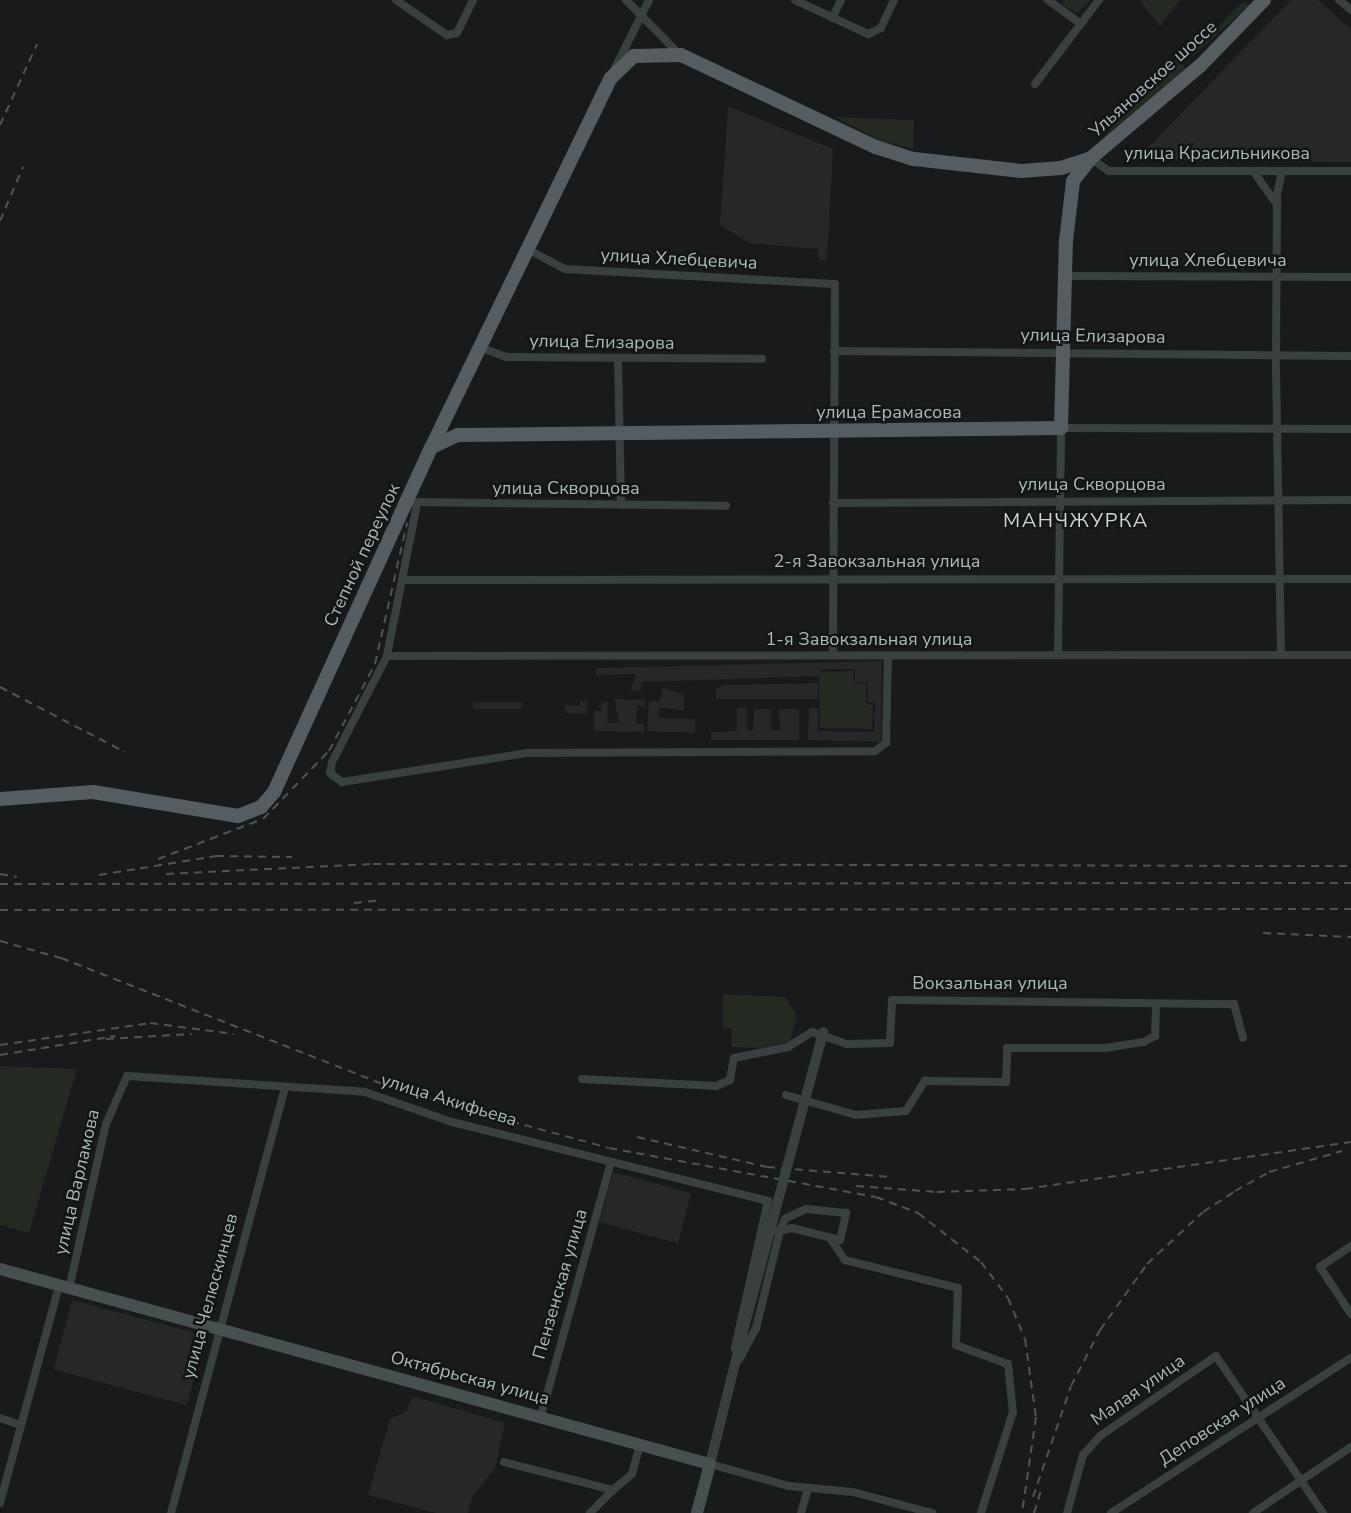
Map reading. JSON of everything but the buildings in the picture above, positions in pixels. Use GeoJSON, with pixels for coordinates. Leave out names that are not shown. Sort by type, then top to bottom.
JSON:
{"type":"FeatureCollection","features":[{"type":"Feature","properties":{"kind":"main road","name":"Ульяновское шоссе"},"geometry":{"type":"LineString","coordinates":[[1090,158],[1200,66],[1264,0]]}},
{"type":"Feature","properties":{"kind":"main road"},"geometry":{"type":"LineString","coordinates":[[610,78],[644,53],[681,55],[892,153],[1045,171],[1090,158]]}},
{"type":"Feature","properties":{"kind":"main road","name":"Степной переулок"},"geometry":{"type":"LineString","coordinates":[[0,799],[93,792],[238,816],[261,807],[274,792],[412,501],[431,448],[447,413],[610,78]]}},
{"type":"Feature","properties":{"kind":"main road"},"geometry":{"type":"LineString","coordinates":[[1061,428],[1069,193],[1090,158]]}},
{"type":"Feature","properties":{"kind":"main road"},"geometry":{"type":"LineString","coordinates":[[1045,171],[1069,193]]}},
{"type":"Feature","properties":{"kind":"main road"},"geometry":{"type":"LineString","coordinates":[[447,413],[449,428],[458,435]]}},
{"type":"Feature","properties":{"kind":"main road","name":"улица Ерамасова"},"geometry":{"type":"LineString","coordinates":[[431,448],[458,435],[1061,428]]}},
{"type":"Feature","properties":{"kind":"main road","name":"Октябрьская улица"},"geometry":{"type":"LineString","coordinates":[[0,1269],[710,1464]]}},
{"type":"Feature","properties":{"kind":"main road"},"geometry":{"type":"LineString","coordinates":[[697,1513],[710,1464]]}},
{"type":"Feature","properties":{"kind":"street"},"geometry":{"type":"LineString","coordinates":[[396,0],[447,35],[457,33],[473,0]]}},
{"type":"Feature","properties":{"kind":"street"},"geometry":{"type":"LineString","coordinates":[[626,0],[681,55]]}},
{"type":"Feature","properties":{"kind":"street"},"geometry":{"type":"LineString","coordinates":[[610,78],[649,0]]}},
{"type":"Feature","properties":{"kind":"street"},"geometry":{"type":"LineString","coordinates":[[795,0],[861,33],[876,33],[894,0]]}},
{"type":"Feature","properties":{"kind":"street"},"geometry":{"type":"LineString","coordinates":[[831,18],[841,0]]}},
{"type":"Feature","properties":{"kind":"street"},"geometry":{"type":"LineString","coordinates":[[1048,0],[1078,22]]}},
{"type":"Feature","properties":{"kind":"street"},"geometry":{"type":"LineString","coordinates":[[1035,84],[1078,22],[1099,0]]}},
{"type":"Feature","properties":{"kind":"street"},"geometry":{"type":"LineString","coordinates":[[1339,0],[1351,10]]}},
{"type":"Feature","properties":{"kind":"street","name":"улица Красильникова"},"geometry":{"type":"LineString","coordinates":[[1090,158],[1108,171],[1351,171]]}},
{"type":"Feature","properties":{"kind":"street"},"geometry":{"type":"LineString","coordinates":[[1254,172],[1277,206]]}},
{"type":"Feature","properties":{"kind":"street"},"geometry":{"type":"LineString","coordinates":[[1281,654],[1284,579],[1278,500],[1276,277],[1277,206],[1282,172]]}},
{"type":"Feature","properties":{"kind":"street","name":"улица Хлебцевича"},"geometry":{"type":"LineString","coordinates":[[527,249],[565,269],[835,284],[834,351]]}},
{"type":"Feature","properties":{"kind":"street","name":"улица Хлебцевича"},"geometry":{"type":"LineString","coordinates":[[1065,276],[1351,277]]}},
{"type":"Feature","properties":{"kind":"street","name":"улица Елизарова"},"geometry":{"type":"LineString","coordinates":[[479,347],[507,357],[762,359]]}},
{"type":"Feature","properties":{"kind":"street"},"geometry":{"type":"LineString","coordinates":[[832,656],[834,351]]}},
{"type":"Feature","properties":{"kind":"street","name":"улица Елизарова"},"geometry":{"type":"LineString","coordinates":[[834,351],[1062,351],[1351,356]]}},
{"type":"Feature","properties":{"kind":"street"},"geometry":{"type":"LineString","coordinates":[[618,359],[621,505]]}},
{"type":"Feature","properties":{"kind":"street"},"geometry":{"type":"LineString","coordinates":[[1058,654],[1061,578],[1061,428]]}},
{"type":"Feature","properties":{"kind":"street","name":"улица Ерамасова"},"geometry":{"type":"LineString","coordinates":[[1061,428],[1351,429]]}},
{"type":"Feature","properties":{"kind":"street","name":"улица Скворцова"},"geometry":{"type":"LineString","coordinates":[[833,503],[1351,500]]}},
{"type":"Feature","properties":{"kind":"street"},"geometry":{"type":"LineString","coordinates":[[412,501],[402,580],[387,656],[332,762],[330,773],[342,782],[528,753],[875,751],[886,743],[888,656]]}},
{"type":"Feature","properties":{"kind":"street","name":"улица Скворцова"},"geometry":{"type":"LineString","coordinates":[[412,501],[726,506]]}},
{"type":"Feature","properties":{"kind":"street","name":"2-я Завокзальная улица"},"geometry":{"type":"LineString","coordinates":[[402,580],[833,577],[1351,579]]}},
{"type":"Feature","properties":{"kind":"street","name":"1-я Завокзальная улица"},"geometry":{"type":"LineString","coordinates":[[387,656],[1351,655]]}},
{"type":"Feature","properties":{"kind":"street","name":"Вокзальная улица"},"geometry":{"type":"LineString","coordinates":[[827,1034],[846,1044],[890,1043],[892,1000],[1116,999],[1156,1005],[1234,1004],[1243,1038]]}},
{"type":"Feature","properties":{"kind":"street"},"geometry":{"type":"LineString","coordinates":[[786,1095],[810,1105],[856,1115],[906,1111],[925,1081],[1006,1082],[1006,1048],[1095,1048],[1144,1041],[1155,1036],[1156,1005]]}},
{"type":"Feature","properties":{"kind":"street"},"geometry":{"type":"LineString","coordinates":[[582,1079],[723,1085],[733,1073],[734,1058],[827,1034]]}},
{"type":"Feature","properties":{"kind":"street"},"geometry":{"type":"LineString","coordinates":[[710,1464],[745,1324],[827,1034]]}},
{"type":"Feature","properties":{"kind":"street","name":"улица Акифьева"},"geometry":{"type":"LineString","coordinates":[[120,1084],[127,1076],[146,1074],[285,1089],[365,1092],[452,1122],[768,1201],[760,1230]]}},
{"type":"Feature","properties":{"kind":"street","name":"улица Варламова"},"geometry":{"type":"LineString","coordinates":[[0,1503],[20,1425],[64,1288],[120,1084]]}},
{"type":"Feature","properties":{"kind":"street","name":"улица Челюскинцев"},"geometry":{"type":"LineString","coordinates":[[171,1513],[218,1329],[285,1089]]}},
{"type":"Feature","properties":{"kind":"street","name":"Пензенская улица"},"geometry":{"type":"LineString","coordinates":[[541,1416],[611,1162]]}},
{"type":"Feature","properties":{"kind":"street"},"geometry":{"type":"LineString","coordinates":[[734,1369],[737,1324],[760,1230],[780,1231],[792,1228],[840,1240],[846,1213],[806,1209],[785,1219],[780,1231],[756,1328],[734,1369]]}},
{"type":"Feature","properties":{"kind":"street"},"geometry":{"type":"LineString","coordinates":[[830,1238],[846,1260],[958,1288],[956,1345],[1008,1364],[1014,1412],[981,1513]]}},
{"type":"Feature","properties":{"kind":"street"},"geometry":{"type":"LineString","coordinates":[[1351,1246],[1320,1267],[1351,1314]]}},
{"type":"Feature","properties":{"kind":"street","name":"Малая улица"},"geometry":{"type":"LineString","coordinates":[[1067,1513],[1083,1455],[1106,1431],[1216,1356],[1258,1418]]}},
{"type":"Feature","properties":{"kind":"street","name":"Деповская улица"},"geometry":{"type":"LineString","coordinates":[[1111,1513],[1351,1358]]}},
{"type":"Feature","properties":{"kind":"street"},"geometry":{"type":"LineString","coordinates":[[0,1418],[20,1425]]}},
{"type":"Feature","properties":{"kind":"street"},"geometry":{"type":"LineString","coordinates":[[1258,1418],[1323,1513]]}},
{"type":"Feature","properties":{"kind":"street"},"geometry":{"type":"LineString","coordinates":[[590,1513],[632,1474],[640,1444]]}},
{"type":"Feature","properties":{"kind":"street"},"geometry":{"type":"LineString","coordinates":[[1253,1513],[1351,1447]]}},
{"type":"Feature","properties":{"kind":"street"},"geometry":{"type":"LineString","coordinates":[[504,1462],[613,1490]]}},
{"type":"Feature","properties":{"kind":"street","name":"Октябрьская улица"},"geometry":{"type":"LineString","coordinates":[[710,1464],[808,1489],[853,1492],[932,1513]]}},
{"type":"Feature","properties":{"kind":"street"},"geometry":{"type":"LineString","coordinates":[[801,1513],[808,1489]]}},
{"type":"Feature","properties":{"kind":"shaded area"},"geometry":{"type":"Polygon","coordinates":[[[1064,0],[1091,0],[1077,13],[1061,4],[1064,0]]]}},
{"type":"Feature","properties":{"kind":"shaded area"},"geometry":{"type":"Polygon","coordinates":[[[1139,0],[1180,0],[1160,26],[1139,0]]]}},
{"type":"Feature","properties":{"kind":"shaded area"},"geometry":{"type":"Polygon","coordinates":[[[1291,0],[1318,0],[1351,29],[1351,162],[1135,161],[1291,0]]]}},
{"type":"Feature","properties":{"kind":"shaded area"},"geometry":{"type":"Polygon","coordinates":[[[1243,1],[1249,5],[1192,57],[1194,52],[1243,1]]]}},
{"type":"Feature","properties":{"kind":"shaded area"},"geometry":{"type":"Polygon","coordinates":[[[1178,58],[1187,69],[1100,140],[1178,58]]]}},
{"type":"Feature","properties":{"kind":"shaded area"},"geometry":{"type":"Polygon","coordinates":[[[728,106],[833,149],[827,260],[819,260],[818,249],[749,243],[720,225],[728,106]]]}},
{"type":"Feature","properties":{"kind":"shaded area"},"geometry":{"type":"Polygon","coordinates":[[[835,117],[914,120],[913,149],[881,141],[835,117]]]}},
{"type":"Feature","properties":{"kind":"shaded area"},"geometry":{"type":"Polygon","coordinates":[[[882,661],[881,742],[808,740],[809,708],[818,708],[818,731],[874,732],[875,702],[868,702],[868,682],[855,682],[855,669],[821,669],[821,676],[641,682],[641,690],[631,691],[636,674],[596,675],[596,668],[882,661]]]}},
{"type":"Feature","properties":{"kind":"shaded area"},"geometry":{"type":"Polygon","coordinates":[[[853,671],[854,683],[866,683],[866,704],[873,705],[872,729],[820,728],[819,678],[823,672],[853,671]]]}},
{"type":"Feature","properties":{"kind":"shaded area"},"geometry":{"type":"Polygon","coordinates":[[[818,683],[818,699],[716,699],[716,689],[724,685],[818,683]]]}},
{"type":"Feature","properties":{"kind":"shaded area"},"geometry":{"type":"Polygon","coordinates":[[[663,688],[684,694],[684,711],[659,707],[658,718],[695,719],[695,733],[647,731],[649,701],[660,701],[663,688]]]}},
{"type":"Feature","properties":{"kind":"shaded area"},"geometry":{"type":"Polygon","coordinates":[[[614,699],[645,700],[645,709],[637,704],[636,724],[644,724],[644,732],[594,731],[594,711],[601,711],[601,702],[608,702],[607,723],[619,723],[614,699]]]}},
{"type":"Feature","properties":{"kind":"shaded area"},"geometry":{"type":"Polygon","coordinates":[[[580,701],[588,701],[587,714],[565,713],[565,705],[580,706],[580,701]]]}},
{"type":"Feature","properties":{"kind":"shaded area"},"geometry":{"type":"Polygon","coordinates":[[[473,702],[522,702],[522,709],[473,709],[473,702]]]}},
{"type":"Feature","properties":{"kind":"shaded area"},"geometry":{"type":"Polygon","coordinates":[[[737,708],[747,708],[747,731],[753,731],[754,709],[771,709],[771,730],[781,731],[778,709],[799,709],[799,740],[711,740],[711,732],[737,731],[737,708]]]}},
{"type":"Feature","properties":{"kind":"shaded area"},"geometry":{"type":"Polygon","coordinates":[[[723,994],[785,997],[797,1015],[790,1041],[763,1048],[731,1047],[732,1028],[723,1028],[723,994]]]}},
{"type":"Feature","properties":{"kind":"shaded area"},"geometry":{"type":"Polygon","coordinates":[[[0,1066],[77,1069],[29,1233],[0,1225],[0,1066]]]}},
{"type":"Feature","properties":{"kind":"shaded area"},"geometry":{"type":"Polygon","coordinates":[[[613,1172],[691,1193],[678,1243],[600,1222],[613,1172]]]}},
{"type":"Feature","properties":{"kind":"shaded area"},"geometry":{"type":"Polygon","coordinates":[[[72,1300],[205,1336],[187,1405],[53,1370],[72,1300]]]}},
{"type":"Feature","properties":{"kind":"shaded area"},"geometry":{"type":"Polygon","coordinates":[[[412,1396],[505,1423],[495,1469],[473,1495],[468,1513],[436,1513],[368,1495],[390,1419],[407,1411],[412,1396]]]}},
{"type":"Feature","properties":{"kind":"railway"},"geometry":{"type":"LineString","coordinates":[[0,125],[37,44]]}},
{"type":"Feature","properties":{"kind":"railway"},"geometry":{"type":"LineString","coordinates":[[0,221],[23,167]]}},
{"type":"Feature","properties":{"kind":"railway"},"geometry":{"type":"LineString","coordinates":[[158,859],[263,819],[329,751],[375,664],[407,523]]}},
{"type":"Feature","properties":{"kind":"railway"},"geometry":{"type":"LineString","coordinates":[[0,687],[125,752]]}},
{"type":"Feature","properties":{"kind":"railway"},"geometry":{"type":"LineString","coordinates":[[99,875],[216,856],[292,857]]}},
{"type":"Feature","properties":{"kind":"railway"},"geometry":{"type":"LineString","coordinates":[[166,874],[373,864],[1351,866]]}},
{"type":"Feature","properties":{"kind":"railway"},"geometry":{"type":"LineString","coordinates":[[0,874],[17,877]]}},
{"type":"Feature","properties":{"kind":"railway"},"geometry":{"type":"LineString","coordinates":[[0,884],[1351,883]]}},
{"type":"Feature","properties":{"kind":"railway"},"geometry":{"type":"LineString","coordinates":[[354,903],[381,900]]}},
{"type":"Feature","properties":{"kind":"railway"},"geometry":{"type":"LineString","coordinates":[[0,910],[1351,909]]}},
{"type":"Feature","properties":{"kind":"railway"},"geometry":{"type":"LineString","coordinates":[[1263,933],[1351,937]]}},
{"type":"Feature","properties":{"kind":"railway"},"geometry":{"type":"LineString","coordinates":[[0,941],[61,958],[403,1092],[609,1148],[876,1197],[918,1213],[981,1262],[1008,1298],[1025,1339],[1036,1417],[1022,1513]]}},
{"type":"Feature","properties":{"kind":"railway"},"geometry":{"type":"LineString","coordinates":[[0,1045],[150,1023],[234,1034]]}},
{"type":"Feature","properties":{"kind":"railway"},"geometry":{"type":"LineString","coordinates":[[106,1039],[192,1034]]}},
{"type":"Feature","properties":{"kind":"railway"},"geometry":{"type":"LineString","coordinates":[[0,1055],[115,1036]]}},
{"type":"Feature","properties":{"kind":"railway"},"geometry":{"type":"LineString","coordinates":[[637,1137],[767,1167],[891,1177]]}},
{"type":"Feature","properties":{"kind":"railway"},"geometry":{"type":"LineString","coordinates":[[856,1186],[937,1192],[1025,1189],[1351,1142]]}},
{"type":"Feature","properties":{"kind":"railway"},"geometry":{"type":"LineString","coordinates":[[1033,1497],[1071,1386],[1100,1330],[1147,1264],[1203,1212],[1235,1191],[1269,1172],[1342,1151]]}},
{"type":"Feature","properties":{"kind":"railway"},"geometry":{"type":"LineString","coordinates":[[1034,1513],[1041,1490]]}},
{"type":"Feature","properties":{"kind":"district","name":"МАНЧЖУРКА"},"geometry":{"type":"Point","coordinates":[1076,520]}}]}
